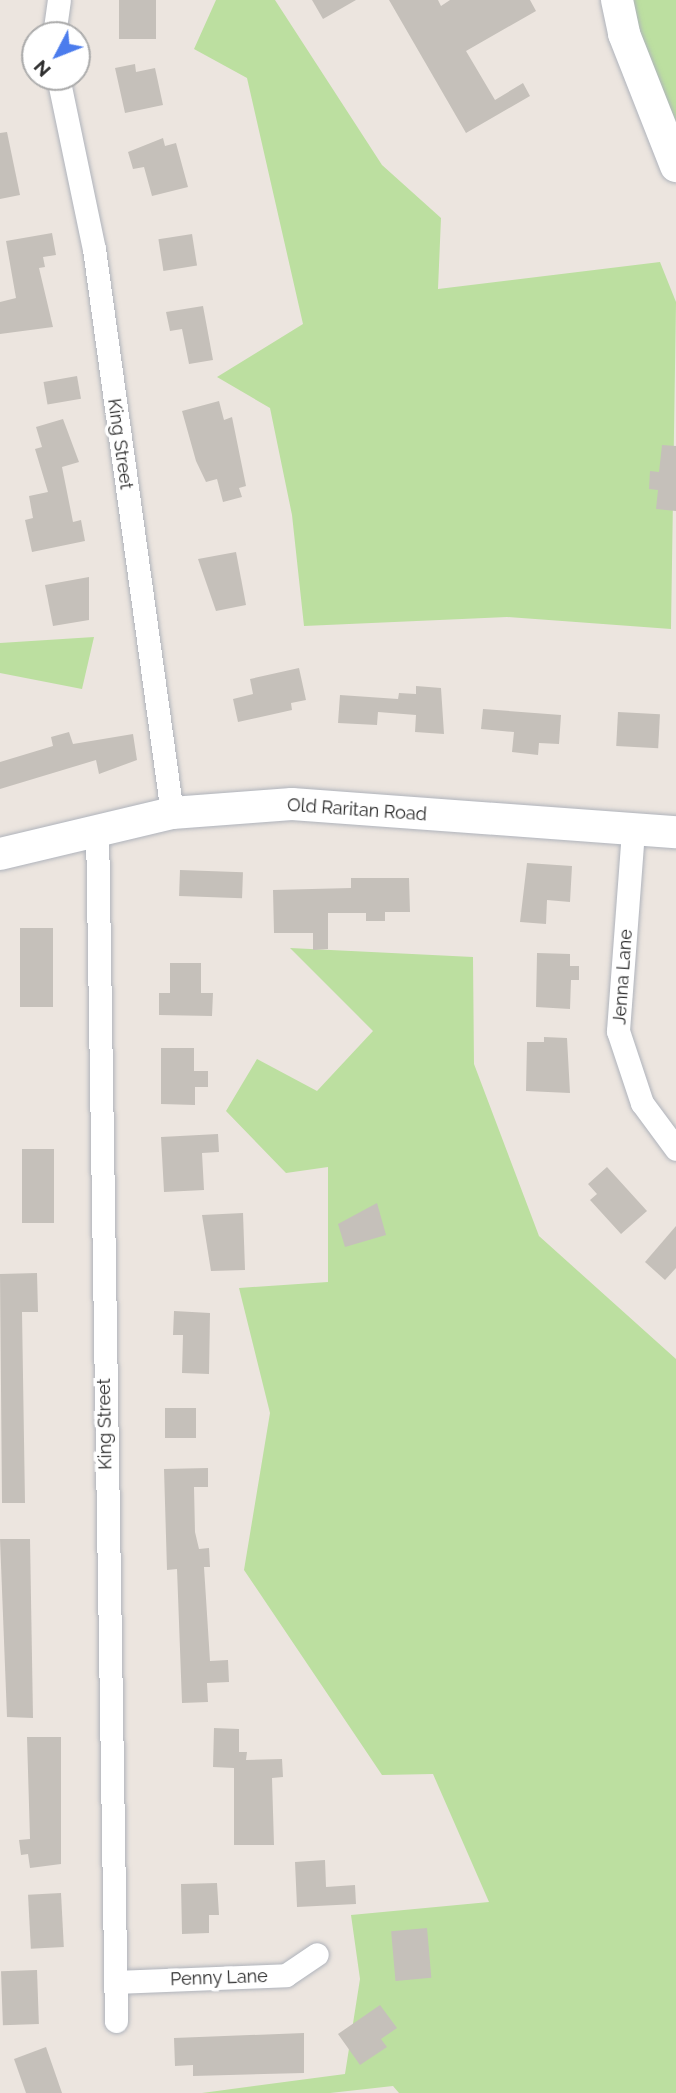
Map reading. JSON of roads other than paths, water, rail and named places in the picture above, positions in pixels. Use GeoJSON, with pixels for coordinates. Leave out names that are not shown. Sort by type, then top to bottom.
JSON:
{"type":"FeatureCollection","features":[{"type":"Feature","properties":{"kind":"street"},"geometry":{"type":"LineString","coordinates":[[56,21],[59,0]]}},
{"type":"Feature","properties":{"kind":"street"},"geometry":{"type":"LineString","coordinates":[[617,0],[676,166]]}},
{"type":"Feature","properties":{"kind":"street","name":"King Street"},"geometry":{"type":"LineString","coordinates":[[61,91],[94,249],[172,813]]}},
{"type":"Feature","properties":{"kind":"street","name":"Old Raritan Road"},"geometry":{"type":"LineString","coordinates":[[0,854],[97,827],[172,813],[292,804],[633,831],[676,832]]}},
{"type":"Feature","properties":{"kind":"street","name":"King Street"},"geometry":{"type":"LineString","coordinates":[[97,827],[116,2021]]}},
{"type":"Feature","properties":{"kind":"street","name":"Jenna Lane"},"geometry":{"type":"LineString","coordinates":[[633,831],[618,1031],[637,1094],[676,1149]]}},
{"type":"Feature","properties":{"kind":"street","name":"Penny Lane"},"geometry":{"type":"LineString","coordinates":[[115,1982],[286,1975],[317,1954]]}}]}
